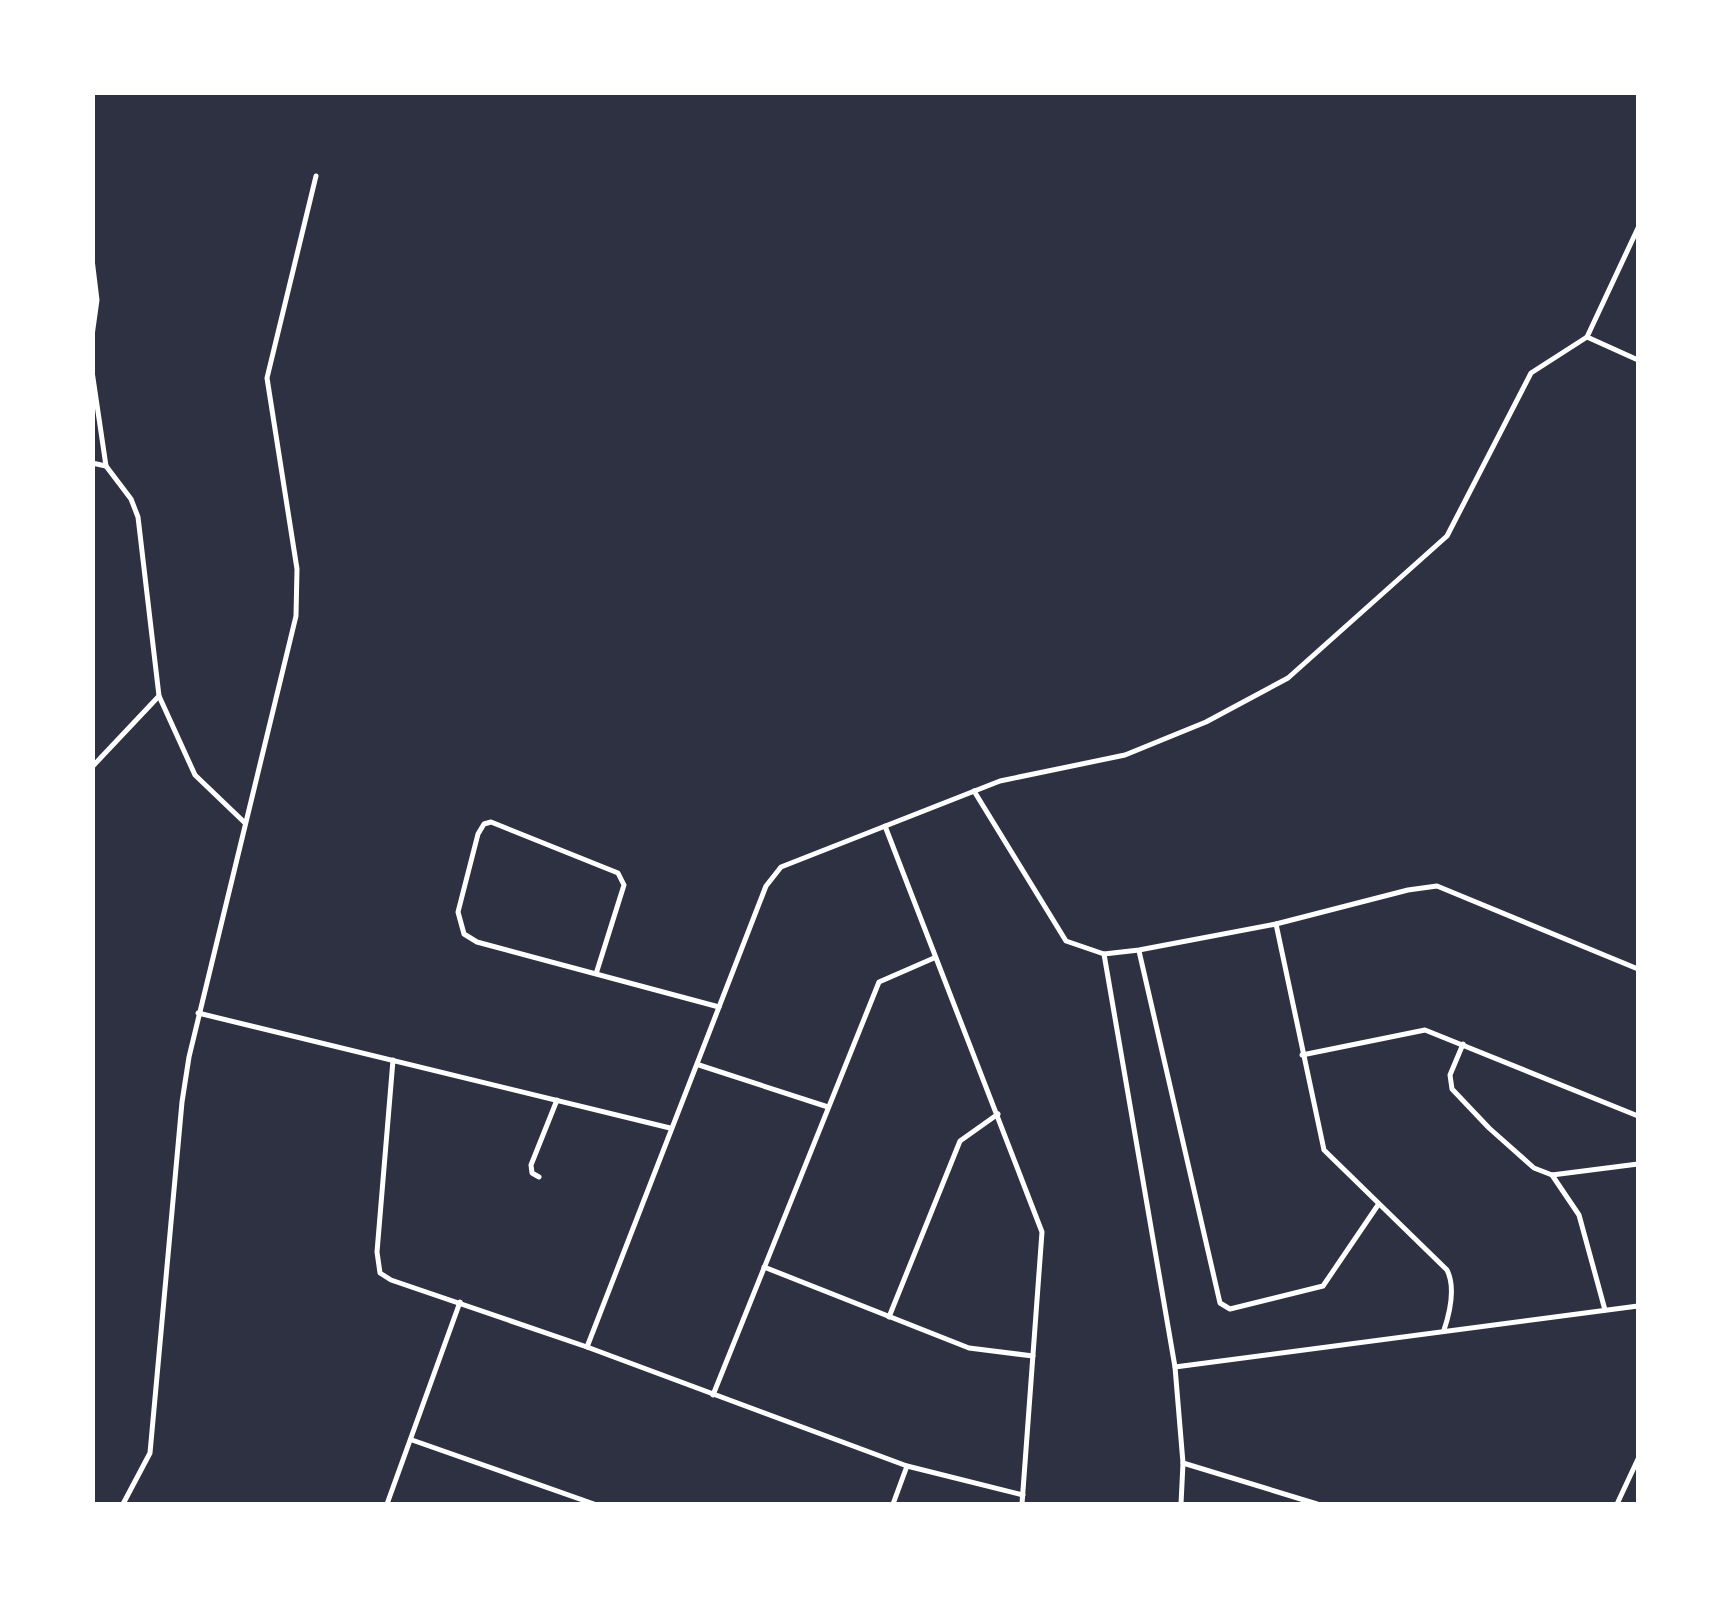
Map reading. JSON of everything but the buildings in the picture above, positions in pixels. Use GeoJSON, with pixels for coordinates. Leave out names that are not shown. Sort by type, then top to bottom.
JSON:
{"type":"FeatureCollection","features":[{"type":"Feature","properties":{"kind":"street"},"geometry":{"type":"LineString","coordinates":[[123,1504],[150,1453],[182,1102],[198,1014],[283,677],[299,592],[267,378],[316,176]]}},
{"type":"Feature","properties":{"kind":"street"},"geometry":{"type":"LineString","coordinates":[[588,1348],[670,1128],[700,1065],[774,874],[781,867],[974,791],[1032,773],[1118,757],[1206,722],[1288,678],[1447,536],[1531,372],[1587,338],[1638,228]]}},
{"type":"Feature","properties":{"kind":"street"},"geometry":{"type":"LineString","coordinates":[[92,259],[97,300],[92,336]]}},
{"type":"Feature","properties":{"kind":"street"},"geometry":{"type":"LineString","coordinates":[[1587,338],[1638,360]]}},
{"type":"Feature","properties":{"kind":"street"},"geometry":{"type":"LineString","coordinates":[[92,371],[106,466],[131,499],[138,517],[159,696],[195,775],[245,824]]}},
{"type":"Feature","properties":{"kind":"street"},"geometry":{"type":"LineString","coordinates":[[92,463],[106,466]]}},
{"type":"Feature","properties":{"kind":"street"},"geometry":{"type":"LineString","coordinates":[[92,767],[159,696]]}},
{"type":"Feature","properties":{"kind":"street"},"geometry":{"type":"LineString","coordinates":[[974,791],[1066,941],[1104,954],[1276,924],[1436,886],[1638,969]]}},
{"type":"Feature","properties":{"kind":"street"},"geometry":{"type":"LineString","coordinates":[[596,974],[624,885],[618,873],[490,822],[484,824],[458,912],[464,934],[477,942],[596,974],[720,1007]]}},
{"type":"Feature","properties":{"kind":"street"},"geometry":{"type":"LineString","coordinates":[[885,826],[1042,1232],[1022,1504]]}},
{"type":"Feature","properties":{"kind":"street"},"geometry":{"type":"LineString","coordinates":[[1276,924],[1324,1150],[1451,1277],[1444,1330]]}},
{"type":"Feature","properties":{"kind":"street"},"geometry":{"type":"LineString","coordinates":[[1139,950],[1220,1303],[1230,1309],[1323,1286],[1378,1205]]}},
{"type":"Feature","properties":{"kind":"street"},"geometry":{"type":"LineString","coordinates":[[1104,954],[1176,1367],[1183,1463],[1180,1504]]}},
{"type":"Feature","properties":{"kind":"street"},"geometry":{"type":"LineString","coordinates":[[713,1396],[879,982],[934,958]]}},
{"type":"Feature","properties":{"kind":"street"},"geometry":{"type":"LineString","coordinates":[[198,1014],[670,1128]]}},
{"type":"Feature","properties":{"kind":"street"},"geometry":{"type":"LineString","coordinates":[[1302,1055],[1419,1030],[1463,1044],[1638,1116]]}},
{"type":"Feature","properties":{"kind":"street"},"geometry":{"type":"LineString","coordinates":[[1463,1044],[1450,1076],[1452,1089],[1529,1166],[1552,1175],[1638,1164]]}},
{"type":"Feature","properties":{"kind":"street"},"geometry":{"type":"LineString","coordinates":[[394,1060],[376,1262],[380,1273],[906,1466],[1023,1495]]}},
{"type":"Feature","properties":{"kind":"street"},"geometry":{"type":"LineString","coordinates":[[700,1065],[828,1108]]}},
{"type":"Feature","properties":{"kind":"street"},"geometry":{"type":"LineString","coordinates":[[539,1177],[532,1174],[531,1165],[557,1100]]}},
{"type":"Feature","properties":{"kind":"street"},"geometry":{"type":"LineString","coordinates":[[889,1317],[960,1141],[998,1114]]}},
{"type":"Feature","properties":{"kind":"street"},"geometry":{"type":"LineString","coordinates":[[1552,1175],[1579,1215],[1605,1310]]}},
{"type":"Feature","properties":{"kind":"street"},"geometry":{"type":"LineString","coordinates":[[764,1268],[978,1350],[1033,1356]]}},
{"type":"Feature","properties":{"kind":"street"},"geometry":{"type":"LineString","coordinates":[[387,1504],[460,1302]]}},
{"type":"Feature","properties":{"kind":"street"},"geometry":{"type":"LineString","coordinates":[[1176,1367],[1638,1306]]}},
{"type":"Feature","properties":{"kind":"street"},"geometry":{"type":"LineString","coordinates":[[412,1440],[594,1504]]}},
{"type":"Feature","properties":{"kind":"street"},"geometry":{"type":"LineString","coordinates":[[1617,1504],[1638,1459]]}},
{"type":"Feature","properties":{"kind":"street"},"geometry":{"type":"LineString","coordinates":[[1183,1463],[1317,1504]]}},
{"type":"Feature","properties":{"kind":"street"},"geometry":{"type":"LineString","coordinates":[[893,1504],[906,1466]]}}]}
